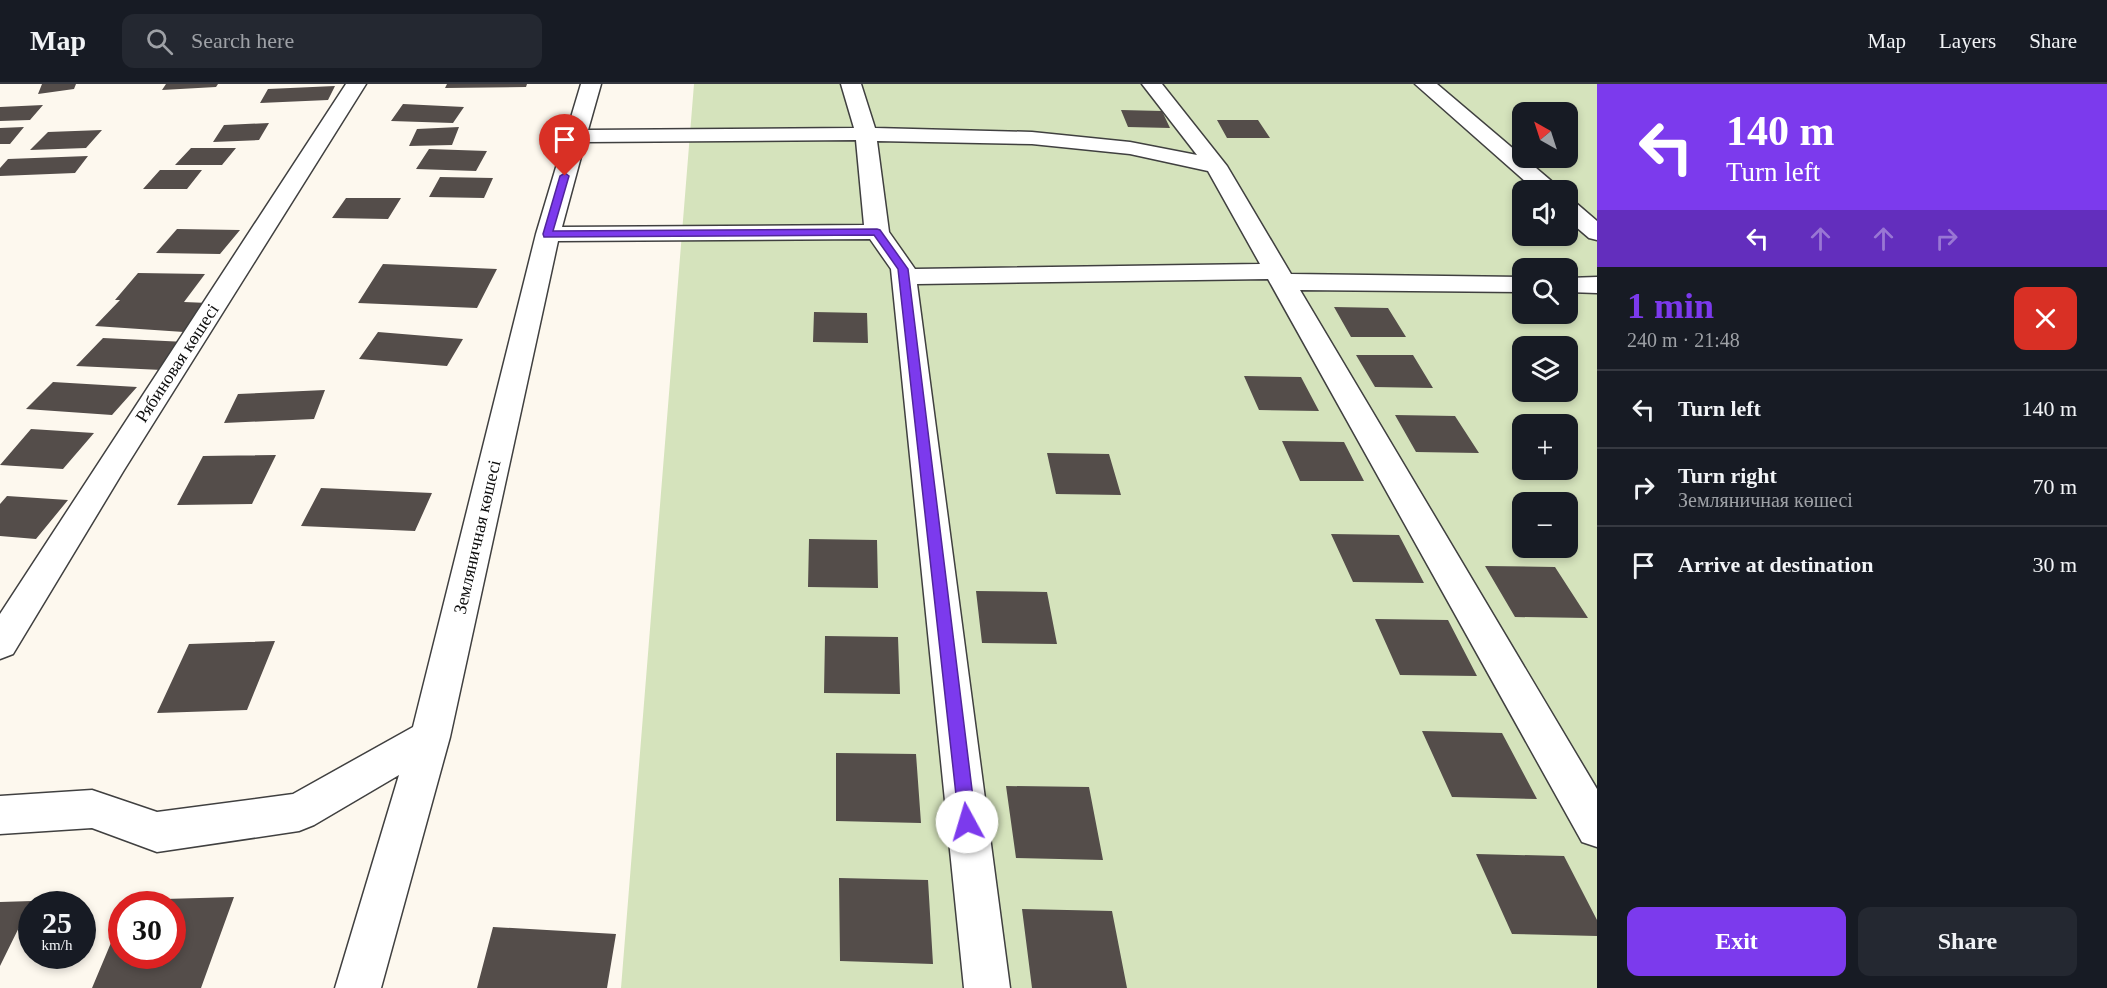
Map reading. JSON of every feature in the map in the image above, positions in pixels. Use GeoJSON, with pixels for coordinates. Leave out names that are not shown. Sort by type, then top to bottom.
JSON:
{"type":"FeatureCollection","features":[{"type":"Feature","properties":{"kind":"street","name":"Рябиновая көшесі"},"geometry":{"type":"LineString","coordinates":[[0,644],[112,464],[356,84]]}},
{"type":"Feature","properties":{"kind":"street","name":"Земляничная көшесі"},"geometry":{"type":"LineString","coordinates":[[358,988],[430,736],[548,234],[591,84]]}},
{"type":"Feature","properties":{"kind":"street"},"geometry":{"type":"LineString","coordinates":[[851,84],[866,134],[877,232],[903,269],[987,988]]}},
{"type":"Feature","properties":{"kind":"street"},"geometry":{"type":"LineString","coordinates":[[1152,84],[1216,166],[1597,828]]}},
{"type":"Feature","properties":{"kind":"street"},"geometry":{"type":"LineString","coordinates":[[1425,84],[1536,180]]}},
{"type":"Feature","properties":{"kind":"street"},"geometry":{"type":"LineString","coordinates":[[576,136],[866,134],[1032,138],[1130,148],[1216,166]]}},
{"type":"Feature","properties":{"kind":"street"},"geometry":{"type":"LineString","coordinates":[[1578,217],[1597,233]]}},
{"type":"Feature","properties":{"kind":"street"},"geometry":{"type":"LineString","coordinates":[[548,234],[877,232]]}},
{"type":"Feature","properties":{"kind":"street"},"geometry":{"type":"LineString","coordinates":[[904,277],[1279,277],[1512,284]]}},
{"type":"Feature","properties":{"kind":"street"},"geometry":{"type":"LineString","coordinates":[[1578,285],[1597,285]]}},
{"type":"Feature","properties":{"kind":"street"},"geometry":{"type":"LineString","coordinates":[[0,815],[92,809],[158,832],[299,812],[430,736]]}},
{"type":"Feature","properties":{"kind":"green space"},"geometry":{"type":"Polygon","coordinates":[[[694,84],[1597,84],[1597,988],[621,988],[694,84]]]}},
{"type":"Feature","properties":{"kind":"building"},"geometry":{"type":"Polygon","coordinates":[[[42,84],[76,84],[74,89],[38,94],[42,84]]]}},
{"type":"Feature","properties":{"kind":"building"},"geometry":{"type":"Polygon","coordinates":[[[166,84],[218,84],[216,87],[162,90],[166,84]]]}},
{"type":"Feature","properties":{"kind":"building"},"geometry":{"type":"Polygon","coordinates":[[[447,84],[527,84],[526,87],[445,88],[447,84]]]}},
{"type":"Feature","properties":{"kind":"building"},"geometry":{"type":"Polygon","coordinates":[[[335,86],[328,100],[260,103],[268,89],[335,86]]]}},
{"type":"Feature","properties":{"kind":"building"},"geometry":{"type":"Polygon","coordinates":[[[403,104],[464,107],[453,123],[391,121],[403,104]]]}},
{"type":"Feature","properties":{"kind":"building"},"geometry":{"type":"Polygon","coordinates":[[[43,105],[30,120],[0,121],[0,107],[43,105]]]}},
{"type":"Feature","properties":{"kind":"building"},"geometry":{"type":"Polygon","coordinates":[[[1121,110],[1162,111],[1170,128],[1128,127],[1121,110]]]}},
{"type":"Feature","properties":{"kind":"building"},"geometry":{"type":"Polygon","coordinates":[[[1217,120],[1258,120],[1270,138],[1227,138],[1217,120]]]}},
{"type":"Feature","properties":{"kind":"building"},"geometry":{"type":"Polygon","coordinates":[[[269,123],[259,140],[213,142],[224,125],[269,123]]]}},
{"type":"Feature","properties":{"kind":"building"},"geometry":{"type":"Polygon","coordinates":[[[24,127],[10,144],[0,144],[0,128],[24,127]]]}},
{"type":"Feature","properties":{"kind":"building"},"geometry":{"type":"Polygon","coordinates":[[[459,127],[452,145],[409,146],[417,129],[459,127]]]}},
{"type":"Feature","properties":{"kind":"building"},"geometry":{"type":"Polygon","coordinates":[[[102,130],[86,148],[30,150],[48,132],[102,130]]]}},
{"type":"Feature","properties":{"kind":"building"},"geometry":{"type":"Polygon","coordinates":[[[191,148],[236,148],[222,165],[175,165],[191,148]]]}},
{"type":"Feature","properties":{"kind":"building"},"geometry":{"type":"Polygon","coordinates":[[[429,149],[487,151],[476,171],[416,169],[429,149]]]}},
{"type":"Feature","properties":{"kind":"building"},"geometry":{"type":"Polygon","coordinates":[[[88,156],[75,173],[0,176],[0,168],[8,159],[88,156]]]}},
{"type":"Feature","properties":{"kind":"building"},"geometry":{"type":"Polygon","coordinates":[[[160,170],[202,170],[187,189],[143,189],[160,170]]]}},
{"type":"Feature","properties":{"kind":"building"},"geometry":{"type":"Polygon","coordinates":[[[440,177],[493,178],[484,198],[429,197],[440,177]]]}},
{"type":"Feature","properties":{"kind":"building"},"geometry":{"type":"Polygon","coordinates":[[[346,198],[401,198],[388,219],[332,218],[346,198]]]}},
{"type":"Feature","properties":{"kind":"building"},"geometry":{"type":"Polygon","coordinates":[[[177,229],[240,230],[220,254],[156,253],[177,229]]]}},
{"type":"Feature","properties":{"kind":"building"},"geometry":{"type":"Polygon","coordinates":[[[383,264],[497,269],[477,308],[358,303],[383,264]]]}},
{"type":"Feature","properties":{"kind":"building"},"geometry":{"type":"Polygon","coordinates":[[[138,273],[205,274],[184,302],[208,303],[184,332],[95,326],[120,300],[115,300],[138,273]]]}},
{"type":"Feature","properties":{"kind":"building"},"geometry":{"type":"Polygon","coordinates":[[[1334,307],[1388,308],[1406,337],[1351,337],[1334,307]]]}},
{"type":"Feature","properties":{"kind":"building"},"geometry":{"type":"Polygon","coordinates":[[[814,312],[867,313],[868,343],[813,342],[814,312]]]}},
{"type":"Feature","properties":{"kind":"building"},"geometry":{"type":"Polygon","coordinates":[[[378,332],[463,339],[447,366],[359,359],[378,332]]]}},
{"type":"Feature","properties":{"kind":"building"},"geometry":{"type":"Polygon","coordinates":[[[103,338],[186,342],[162,370],[76,366],[103,338]]]}},
{"type":"Feature","properties":{"kind":"building"},"geometry":{"type":"Polygon","coordinates":[[[1356,355],[1413,355],[1433,388],[1375,387],[1356,355]]]}},
{"type":"Feature","properties":{"kind":"building"},"geometry":{"type":"Polygon","coordinates":[[[1244,376],[1301,377],[1319,411],[1259,410],[1244,376]]]}},
{"type":"Feature","properties":{"kind":"building"},"geometry":{"type":"Polygon","coordinates":[[[53,382],[137,387],[112,415],[26,409],[53,382]]]}},
{"type":"Feature","properties":{"kind":"building"},"geometry":{"type":"Polygon","coordinates":[[[325,390],[314,419],[224,423],[238,394],[325,390]]]}},
{"type":"Feature","properties":{"kind":"building"},"geometry":{"type":"Polygon","coordinates":[[[1395,415],[1455,416],[1479,453],[1416,452],[1395,415]]]}},
{"type":"Feature","properties":{"kind":"building"},"geometry":{"type":"Polygon","coordinates":[[[31,429],[94,433],[63,469],[0,465],[31,429]]]}},
{"type":"Feature","properties":{"kind":"building"},"geometry":{"type":"Polygon","coordinates":[[[1282,441],[1344,442],[1364,481],[1300,481],[1282,441]]]}},
{"type":"Feature","properties":{"kind":"building"},"geometry":{"type":"Polygon","coordinates":[[[1047,453],[1109,454],[1121,495],[1056,494],[1047,453]]]}},
{"type":"Feature","properties":{"kind":"building"},"geometry":{"type":"Polygon","coordinates":[[[276,455],[252,504],[177,505],[203,456],[276,455]]]}},
{"type":"Feature","properties":{"kind":"building"},"geometry":{"type":"Polygon","coordinates":[[[321,488],[432,493],[415,531],[301,526],[321,488]]]}},
{"type":"Feature","properties":{"kind":"building"},"geometry":{"type":"Polygon","coordinates":[[[7,496],[68,500],[36,539],[0,536],[0,504],[7,496]]]}},
{"type":"Feature","properties":{"kind":"building"},"geometry":{"type":"Polygon","coordinates":[[[1331,534],[1399,535],[1424,583],[1353,582],[1331,534]]]}},
{"type":"Feature","properties":{"kind":"building"},"geometry":{"type":"Polygon","coordinates":[[[809,539],[877,540],[878,588],[808,587],[809,539]]]}},
{"type":"Feature","properties":{"kind":"building"},"geometry":{"type":"Polygon","coordinates":[[[1485,566],[1555,567],[1588,618],[1515,617],[1485,566]]]}},
{"type":"Feature","properties":{"kind":"building"},"geometry":{"type":"Polygon","coordinates":[[[976,591],[1047,592],[1057,644],[982,643],[976,591]]]}},
{"type":"Feature","properties":{"kind":"building"},"geometry":{"type":"Polygon","coordinates":[[[1375,619],[1448,620],[1477,676],[1400,675],[1375,619]]]}},
{"type":"Feature","properties":{"kind":"building"},"geometry":{"type":"Polygon","coordinates":[[[825,636],[898,637],[900,694],[824,693],[825,636]]]}},
{"type":"Feature","properties":{"kind":"building"},"geometry":{"type":"Polygon","coordinates":[[[275,641],[247,710],[157,713],[189,644],[275,641]]]}},
{"type":"Feature","properties":{"kind":"building"},"geometry":{"type":"Polygon","coordinates":[[[1422,731],[1502,733],[1537,799],[1452,797],[1422,731]]]}},
{"type":"Feature","properties":{"kind":"building"},"geometry":{"type":"Polygon","coordinates":[[[836,753],[916,754],[921,823],[836,821],[836,753]]]}},
{"type":"Feature","properties":{"kind":"building"},"geometry":{"type":"Polygon","coordinates":[[[1006,786],[1089,787],[1103,860],[1016,858],[1006,786]]]}},
{"type":"Feature","properties":{"kind":"building"},"geometry":{"type":"Polygon","coordinates":[[[1476,854],[1564,856],[1597,920],[1597,936],[1512,934],[1476,854]]]}},
{"type":"Feature","properties":{"kind":"building"},"geometry":{"type":"Polygon","coordinates":[[[839,878],[928,880],[933,964],[840,961],[839,878]]]}},
{"type":"Feature","properties":{"kind":"building"},"geometry":{"type":"Polygon","coordinates":[[[234,897],[201,988],[92,988],[108,950],[108,969],[186,969],[186,898],[234,897]]]}},
{"type":"Feature","properties":{"kind":"building"},"geometry":{"type":"Polygon","coordinates":[[[18,901],[18,929],[0,966],[0,902],[18,901]]]}},
{"type":"Feature","properties":{"kind":"building"},"geometry":{"type":"Polygon","coordinates":[[[1022,909],[1112,911],[1127,988],[1032,988],[1022,909]]]}},
{"type":"Feature","properties":{"kind":"building"},"geometry":{"type":"Polygon","coordinates":[[[493,927],[616,934],[607,988],[477,988],[493,927]]]}},
{"type":"Feature","properties":{"kind":"route"},"geometry":{"type":"LineString","coordinates":[[565,176],[548,234],[877,232],[903,269],[967,822]]}}]}
